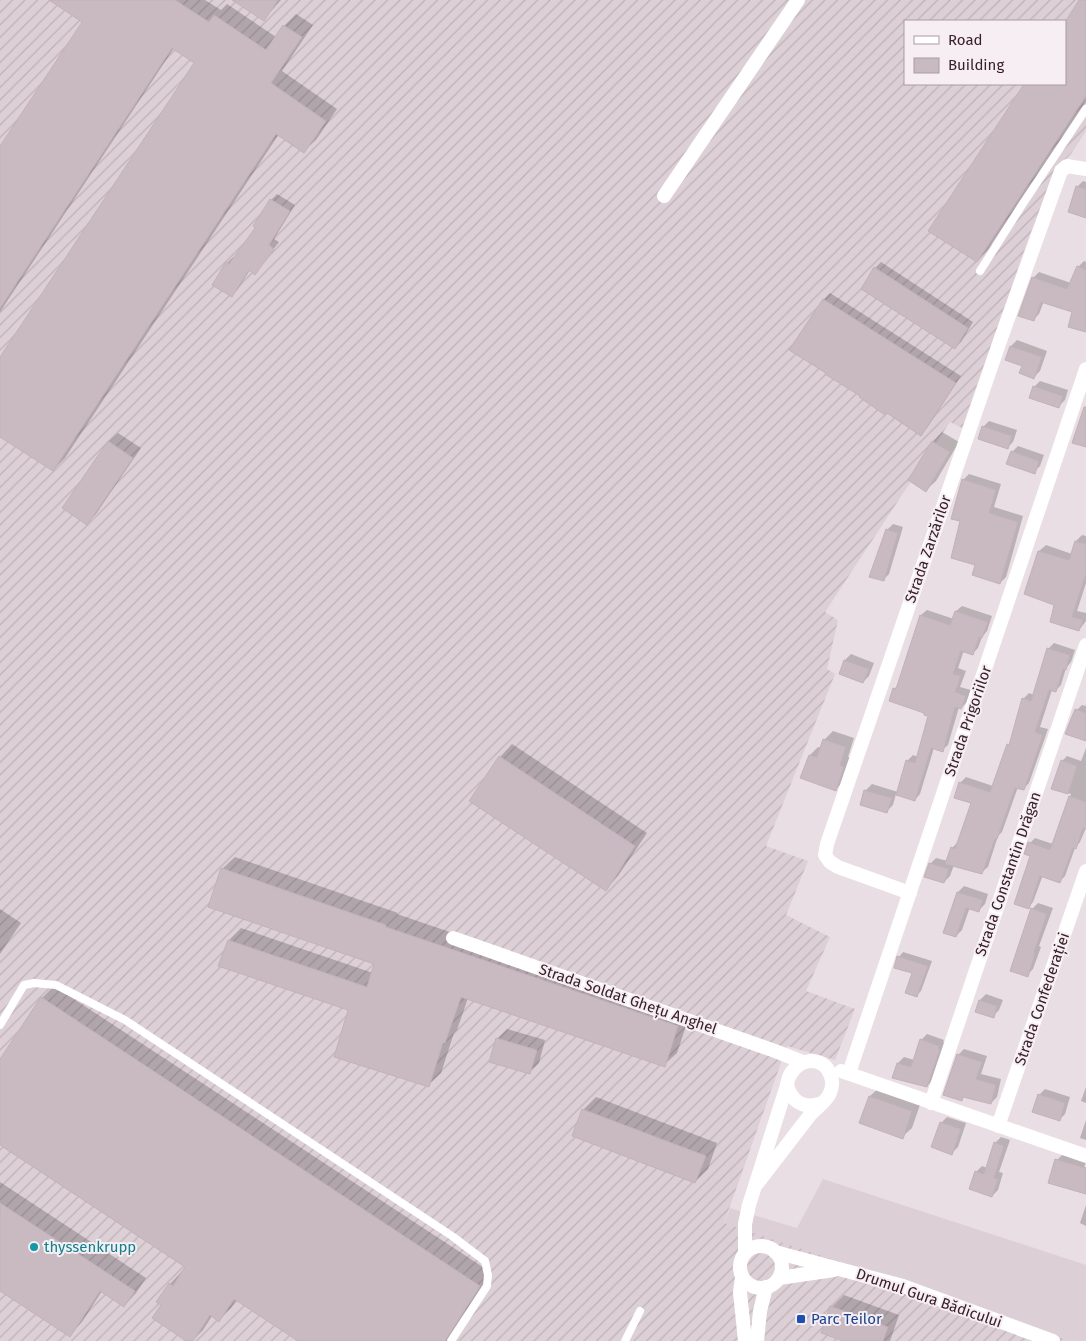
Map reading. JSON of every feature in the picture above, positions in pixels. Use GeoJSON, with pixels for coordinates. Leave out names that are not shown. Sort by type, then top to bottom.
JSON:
{"type":"FeatureCollection","features":[{"type":"Feature","properties":{"kind":"street"},"geometry":{"type":"LineString","coordinates":[[664,196],[798,0]]}},
{"type":"Feature","properties":{"kind":"street","name":"Strada Zarzărilor"},"geometry":{"type":"LineString","coordinates":[[910,893],[838,867],[830,862],[826,855],[827,844],[1001,338],[1061,171],[1069,161]]}},
{"type":"Feature","properties":{"kind":"street","name":"Strada Prigoriilor"},"geometry":{"type":"LineString","coordinates":[[849,1073],[1086,369]]}},
{"type":"Feature","properties":{"kind":"street","name":"Strada Constantin Drăgan"},"geometry":{"type":"LineString","coordinates":[[931,1103],[1086,645]]}},
{"type":"Feature","properties":{"kind":"street","name":"Strada Confederației"},"geometry":{"type":"LineString","coordinates":[[998,1126],[1086,871]]}},
{"type":"Feature","properties":{"kind":"street","name":"Strada Soldat Ghețu Anghel"},"geometry":{"type":"LineString","coordinates":[[452,938],[803,1062]]}},
{"type":"Feature","properties":{"kind":"street"},"geometry":{"type":"LineString","coordinates":[[746,1253],[747,1215],[791,1071],[803,1062],[817,1062],[1086,1156]]}},
{"type":"Feature","properties":{"kind":"street"},"geometry":{"type":"LineString","coordinates":[[787,1085],[788,1092],[798,1103],[812,1106],[819,1104],[826,1100],[832,1086],[832,1079],[824,1066]]}},
{"type":"Feature","properties":{"kind":"street"},"geometry":{"type":"LineString","coordinates":[[832,1086],[849,1073]]}},
{"type":"Feature","properties":{"kind":"street"},"geometry":{"type":"LineString","coordinates":[[756,1185],[819,1104]]}},
{"type":"Feature","properties":{"kind":"street"},"geometry":{"type":"LineString","coordinates":[[746,1232],[762,1246],[775,1252],[782,1264],[779,1278]]}},
{"type":"Feature","properties":{"kind":"street"},"geometry":{"type":"LineString","coordinates":[[745,1341],[740,1292],[742,1277],[740,1264],[750,1249],[762,1246]]}},
{"type":"Feature","properties":{"kind":"street","name":"Drumul Gura Bădicului"},"geometry":{"type":"LineString","coordinates":[[775,1252],[903,1286],[1053,1341]]}},
{"type":"Feature","properties":{"kind":"street"},"geometry":{"type":"LineString","coordinates":[[742,1277],[752,1286],[766,1288],[779,1278],[842,1269]]}},
{"type":"Feature","properties":{"kind":"street"},"geometry":{"type":"LineString","coordinates":[[757,1341],[760,1311],[766,1288]]}},
{"type":"Feature","properties":{"kind":"lane"},"geometry":{"type":"LineString","coordinates":[[980,271],[1022,204],[1069,161],[1086,109]]}},
{"type":"Feature","properties":{"kind":"lane"},"geometry":{"type":"LineString","coordinates":[[0,1025],[24,985],[34,983],[56,985],[125,1020],[452,1236],[485,1261],[488,1275],[487,1286],[451,1341]]}},
{"type":"Feature","properties":{"kind":"lane"},"geometry":{"type":"LineString","coordinates":[[626,1341],[640,1311]]}},
{"type":"Feature","properties":{"kind":"shaded area"},"geometry":{"type":"Polygon","coordinates":[[[0,0],[1086,0],[1086,131],[1071,154],[1058,167],[1030,234],[962,428],[950,422],[825,612],[838,620],[827,669],[835,674],[766,846],[808,861],[786,915],[830,937],[806,991],[855,1009],[835,1060],[787,1046],[724,1223],[1070,1341],[0,1341],[0,0]]]}},
{"type":"Feature","properties":{"kind":"shaded area"},"geometry":{"type":"Polygon","coordinates":[[[823,1179],[1086,1265],[1086,1341],[1070,1341],[951,1299],[724,1224],[730,1208],[797,1228],[823,1179]]]}},
{"type":"Feature","properties":{"kind":"building"},"geometry":{"type":"Polygon","coordinates":[[[49,0],[175,0],[209,22],[214,15],[266,50],[283,25],[302,37],[271,83],[326,121],[304,153],[276,134],[53,471],[0,437],[0,357],[194,63],[172,48],[0,308],[0,146],[82,22],[49,0]]]}},
{"type":"Feature","properties":{"kind":"building"},"geometry":{"type":"Polygon","coordinates":[[[232,0],[278,0],[264,21],[232,0]]]}},
{"type":"Feature","properties":{"kind":"building"},"geometry":{"type":"Polygon","coordinates":[[[1079,0],[1086,0],[1086,96],[977,262],[928,231],[1023,85],[1066,85],[1066,20],[1079,0]]]}},
{"type":"Feature","properties":{"kind":"building"},"geometry":{"type":"Polygon","coordinates":[[[1076,186],[1086,189],[1086,218],[1068,212],[1076,186]]]}},
{"type":"Feature","properties":{"kind":"building"},"geometry":{"type":"Polygon","coordinates":[[[270,199],[290,211],[269,245],[274,249],[255,275],[249,270],[232,297],[212,285],[226,262],[229,264],[255,228],[253,226],[270,199]]]}},
{"type":"Feature","properties":{"kind":"building"},"geometry":{"type":"Polygon","coordinates":[[[1077,266],[1086,270],[1086,332],[1068,327],[1072,312],[1041,302],[1034,321],[1018,316],[1032,277],[1067,289],[1077,266]]]}},
{"type":"Feature","properties":{"kind":"building"},"geometry":{"type":"Polygon","coordinates":[[[874,267],[968,328],[955,349],[861,289],[874,267]]]}},
{"type":"Feature","properties":{"kind":"building"},"geometry":{"type":"Polygon","coordinates":[[[823,299],[956,383],[921,436],[887,413],[885,415],[860,396],[789,350],[823,299]]]}},
{"type":"Feature","properties":{"kind":"building"},"geometry":{"type":"Polygon","coordinates":[[[1010,346],[1042,357],[1034,379],[1019,373],[1022,366],[1005,360],[1010,346]]]}},
{"type":"Feature","properties":{"kind":"building"},"geometry":{"type":"Polygon","coordinates":[[[1033,386],[1063,396],[1059,408],[1029,398],[1033,386]]]}},
{"type":"Feature","properties":{"kind":"building"},"geometry":{"type":"Polygon","coordinates":[[[1084,407],[1086,407],[1086,447],[1072,443],[1084,407]]]}},
{"type":"Feature","properties":{"kind":"building"},"geometry":{"type":"Polygon","coordinates":[[[982,426],[1012,436],[1008,449],[978,439],[982,426]]]}},
{"type":"Feature","properties":{"kind":"building"},"geometry":{"type":"Polygon","coordinates":[[[108,441],[133,458],[87,525],[62,508],[108,441]]]}},
{"type":"Feature","properties":{"kind":"building"},"geometry":{"type":"Polygon","coordinates":[[[932,441],[950,452],[926,492],[908,480],[932,441]]]}},
{"type":"Feature","properties":{"kind":"building"},"geometry":{"type":"Polygon","coordinates":[[[1011,451],[1039,461],[1035,474],[1006,464],[1011,451]]]}},
{"type":"Feature","properties":{"kind":"building"},"geometry":{"type":"Polygon","coordinates":[[[962,479],[996,490],[989,513],[1018,522],[1000,584],[972,575],[975,565],[951,558],[960,521],[951,519],[962,479]]]}},
{"type":"Feature","properties":{"kind":"building"},"geometry":{"type":"Polygon","coordinates":[[[886,529],[898,533],[884,581],[869,577],[886,529]]]}},
{"type":"Feature","properties":{"kind":"building"},"geometry":{"type":"Polygon","coordinates":[[[1075,541],[1086,544],[1086,573],[1072,617],[1083,620],[1079,631],[1050,622],[1054,605],[1024,594],[1038,551],[1069,560],[1075,541]]]}},
{"type":"Feature","properties":{"kind":"building"},"geometry":{"type":"Polygon","coordinates":[[[955,611],[988,622],[982,638],[979,637],[973,655],[961,651],[953,674],[961,676],[955,692],[966,696],[961,709],[955,707],[943,752],[931,748],[915,801],[896,795],[906,760],[915,763],[928,716],[889,701],[893,688],[896,689],[920,615],[950,625],[955,611]]]}},
{"type":"Feature","properties":{"kind":"building"},"geometry":{"type":"Polygon","coordinates":[[[1047,648],[1070,655],[1066,670],[1063,669],[1056,692],[1049,690],[1035,732],[1043,735],[1024,790],[1015,788],[982,874],[945,864],[951,847],[955,849],[971,803],[954,798],[959,782],[990,792],[1007,744],[1009,745],[1022,698],[1031,701],[1047,648]]]}},
{"type":"Feature","properties":{"kind":"building"},"geometry":{"type":"Polygon","coordinates":[[[844,660],[869,669],[863,683],[839,674],[844,660]]]}},
{"type":"Feature","properties":{"kind":"building"},"geometry":{"type":"Polygon","coordinates":[[[1075,709],[1086,713],[1086,741],[1065,734],[1075,709]]]}},
{"type":"Feature","properties":{"kind":"building"},"geometry":{"type":"Polygon","coordinates":[[[823,739],[846,747],[840,765],[844,767],[836,791],[800,778],[809,755],[817,757],[823,739]]]}},
{"type":"Feature","properties":{"kind":"building"},"geometry":{"type":"Polygon","coordinates":[[[499,756],[635,846],[606,891],[469,801],[499,756]]]}},
{"type":"Feature","properties":{"kind":"building"},"geometry":{"type":"Polygon","coordinates":[[[1061,760],[1077,766],[1068,794],[1051,789],[1061,760]]]}},
{"type":"Feature","properties":{"kind":"building"},"geometry":{"type":"Polygon","coordinates":[[[864,790],[892,798],[887,813],[860,805],[864,790]]]}},
{"type":"Feature","properties":{"kind":"building"},"geometry":{"type":"Polygon","coordinates":[[[1069,796],[1086,802],[1086,829],[1083,828],[1076,849],[1073,848],[1060,883],[1040,876],[1029,909],[1014,904],[1030,856],[1024,854],[1028,842],[1050,850],[1069,796]]]}},
{"type":"Feature","properties":{"kind":"building"},"geometry":{"type":"Polygon","coordinates":[[[929,863],[949,869],[944,883],[924,877],[929,863]]]}},
{"type":"Feature","properties":{"kind":"building"},"geometry":{"type":"Polygon","coordinates":[[[221,868],[386,925],[386,927],[678,1026],[665,1067],[461,997],[445,1043],[443,1043],[429,1087],[334,1057],[348,1010],[218,966],[228,940],[367,987],[374,964],[208,907],[221,868]]]}},
{"type":"Feature","properties":{"kind":"building"},"geometry":{"type":"Polygon","coordinates":[[[957,892],[983,900],[979,912],[966,908],[956,937],[943,933],[957,892]]]}},
{"type":"Feature","properties":{"kind":"building"},"geometry":{"type":"Polygon","coordinates":[[[1031,908],[1047,914],[1028,977],[1010,971],[1031,908]]]}},
{"type":"Feature","properties":{"kind":"building"},"geometry":{"type":"Polygon","coordinates":[[[897,956],[928,966],[917,997],[905,993],[912,973],[894,968],[897,956]]]}},
{"type":"Feature","properties":{"kind":"building"},"geometry":{"type":"Polygon","coordinates":[[[41,997],[480,1286],[445,1341],[298,1341],[234,1299],[219,1322],[210,1315],[193,1341],[186,1341],[152,1318],[161,1305],[156,1302],[169,1283],[173,1286],[185,1267],[0,1145],[0,1059],[41,997]]]}},
{"type":"Feature","properties":{"kind":"building"},"geometry":{"type":"Polygon","coordinates":[[[979,1000],[997,1006],[994,1018],[975,1012],[979,1000]]]}},
{"type":"Feature","properties":{"kind":"building"},"geometry":{"type":"Polygon","coordinates":[[[496,1038],[537,1050],[530,1074],[489,1062],[496,1038]]]}},
{"type":"Feature","properties":{"kind":"building"},"geometry":{"type":"Polygon","coordinates":[[[920,1039],[939,1046],[938,1048],[940,1049],[927,1087],[892,1078],[897,1063],[911,1067],[920,1039]]]}},
{"type":"Feature","properties":{"kind":"building"},"geometry":{"type":"Polygon","coordinates":[[[957,1054],[982,1062],[976,1079],[996,1085],[991,1104],[963,1097],[962,1101],[943,1095],[957,1054]]]}},
{"type":"Feature","properties":{"kind":"building"},"geometry":{"type":"Polygon","coordinates":[[[1038,1094],[1065,1103],[1060,1121],[1032,1112],[1038,1094]]]}},
{"type":"Feature","properties":{"kind":"building"},"geometry":{"type":"Polygon","coordinates":[[[869,1096],[912,1111],[903,1139],[859,1123],[869,1096]]]}},
{"type":"Feature","properties":{"kind":"building"},"geometry":{"type":"Polygon","coordinates":[[[582,1109],[706,1156],[695,1183],[572,1136],[582,1109]]]}},
{"type":"Feature","properties":{"kind":"building"},"geometry":{"type":"Polygon","coordinates":[[[940,1122],[961,1129],[952,1155],[931,1147],[940,1122]]]}},
{"type":"Feature","properties":{"kind":"building"},"geometry":{"type":"Polygon","coordinates":[[[994,1142],[1004,1146],[994,1178],[998,1179],[992,1197],[969,1189],[975,1171],[984,1174],[994,1142]]]}},
{"type":"Feature","properties":{"kind":"building"},"geometry":{"type":"Polygon","coordinates":[[[1055,1159],[1086,1168],[1086,1194],[1048,1183],[1055,1159]]]}},
{"type":"Feature","properties":{"kind":"building","name":"thyssenkrupp"},"geometry":{"type":"Polygon","coordinates":[[[0,1203],[135,1291],[124,1307],[100,1291],[70,1337],[0,1291],[0,1203]]]}},
{"type":"Feature","properties":{"kind":"building"},"geometry":{"type":"Polygon","coordinates":[[[830,1306],[888,1327],[883,1341],[843,1341],[821,1333],[830,1306]]]}},
{"type":"Feature","properties":{"kind":"place","name":"thyssenkrupp"},"geometry":{"type":"Point","coordinates":[34,1247]}},
{"type":"Feature","properties":{"kind":"place","name":"Parc Teilor"},"geometry":{"type":"Point","coordinates":[801,1319]}}]}
